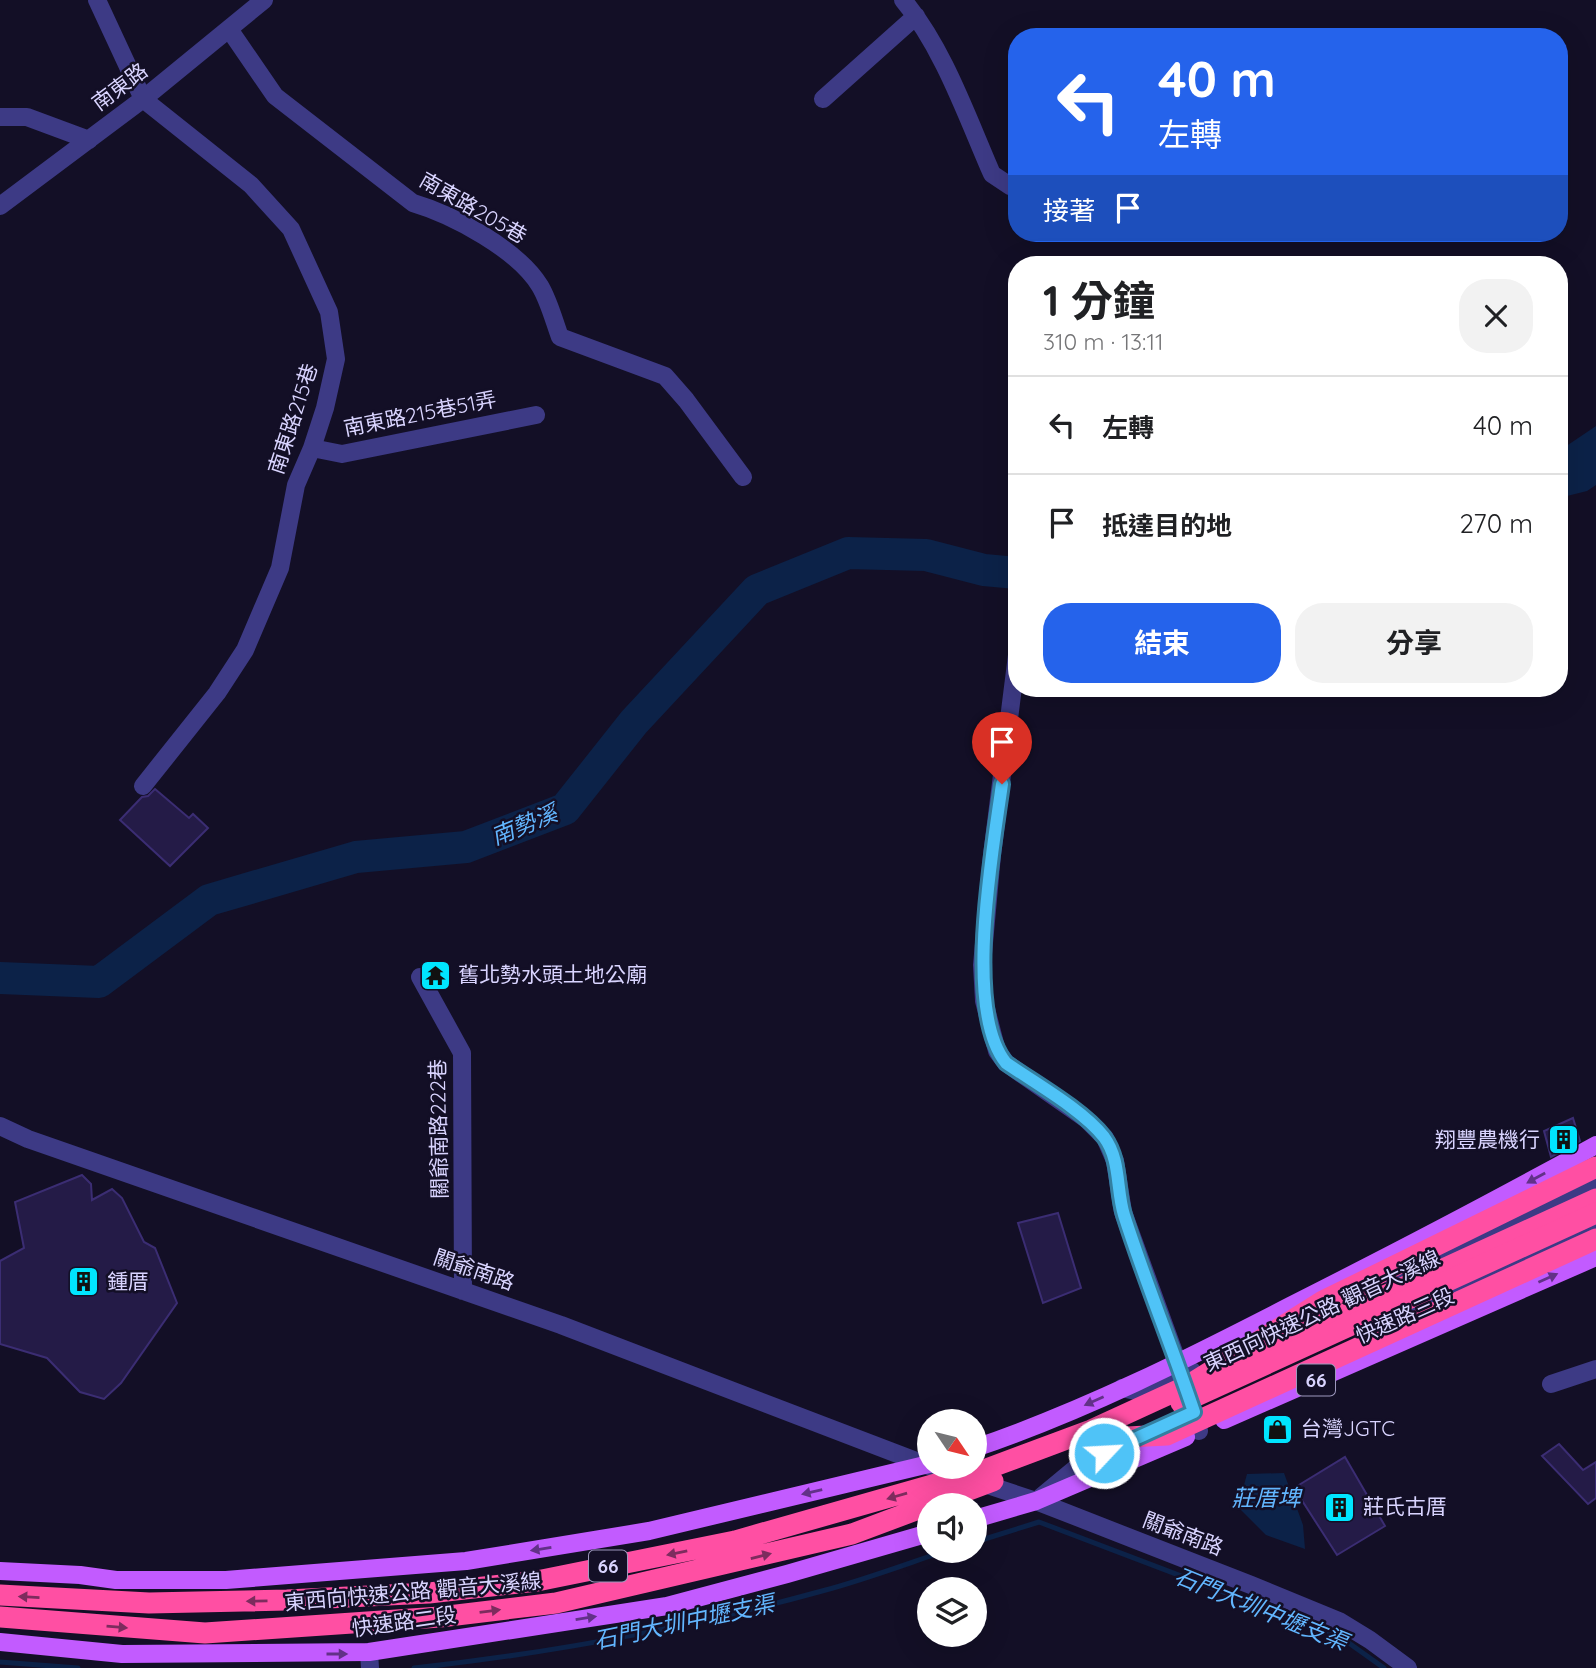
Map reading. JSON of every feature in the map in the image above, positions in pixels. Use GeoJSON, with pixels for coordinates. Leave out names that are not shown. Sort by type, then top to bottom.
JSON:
{"type":"FeatureCollection","features":[{"type":"Feature","properties":{"kind":"highway"},"geometry":{"type":"LineString","coordinates":[[1183,1375],[1323,1301],[1596,1167]]}},
{"type":"Feature","properties":{"kind":"highway","name":"東西向快速公路 觀音大溪線"},"geometry":{"type":"LineString","coordinates":[[0,1595],[149,1603],[429,1593],[537,1581],[735,1541],[981,1471],[1091,1430],[1183,1375],[1596,1199]]}},
{"type":"Feature","properties":{"kind":"highway","name":"東西向快速公路 觀音大溪線"},"geometry":{"type":"LineString","coordinates":[[0,1617],[205,1633],[440,1618],[556,1603],[852,1534],[1107,1438],[1596,1213]]}},
{"type":"Feature","properties":{"kind":"highway"},"geometry":{"type":"LineString","coordinates":[[1107,1438],[1167,1435],[1596,1239]]}},
{"type":"Feature","properties":{"kind":"main road","name":"快速路三段"},"geometry":{"type":"LineString","coordinates":[[987,1444],[1024,1432],[1122,1388],[1183,1375],[1596,1145]]}},
{"type":"Feature","properties":{"kind":"main road","name":"快速路三段"},"geometry":{"type":"LineString","coordinates":[[1036,1501],[1596,1257]]}},
{"type":"Feature","properties":{"kind":"main road","name":"66"},"geometry":{"type":"LineString","coordinates":[[0,1571],[80,1575],[116,1580],[226,1580],[466,1561],[649,1531],[917,1468]]}},
{"type":"Feature","properties":{"kind":"main road","name":"66"},"geometry":{"type":"LineString","coordinates":[[987,1515],[1036,1501]]}},
{"type":"Feature","properties":{"kind":"main road","name":"快速路二段"},"geometry":{"type":"LineString","coordinates":[[0,1642],[122,1654],[370,1660],[667,1606],[917,1536]]}},
{"type":"Feature","properties":{"kind":"street"},"geometry":{"type":"LineString","coordinates":[[97,0],[143,99]]}},
{"type":"Feature","properties":{"kind":"street","name":"南東路"},"geometry":{"type":"LineString","coordinates":[[0,205],[143,99],[264,0]]}},
{"type":"Feature","properties":{"kind":"street"},"geometry":{"type":"LineString","coordinates":[[903,0],[931,40],[992,174],[1008,185]]}},
{"type":"Feature","properties":{"kind":"street"},"geometry":{"type":"LineString","coordinates":[[824,99],[916,16]]}},
{"type":"Feature","properties":{"kind":"street","name":"南東路205巷"},"geometry":{"type":"LineString","coordinates":[[229,29],[275,96],[413,203],[429,208],[486,237],[526,265],[542,288],[560,337],[665,376],[743,477]]}},
{"type":"Feature","properties":{"kind":"street","name":"南東路215巷"},"geometry":{"type":"LineString","coordinates":[[143,99],[251,185],[291,229],[329,312],[336,359],[325,408],[296,485],[280,568],[245,650],[217,693],[143,786]]}},
{"type":"Feature","properties":{"kind":"street"},"geometry":{"type":"LineString","coordinates":[[0,117],[27,117],[89,140]]}},
{"type":"Feature","properties":{"kind":"street","name":"南東路215巷51弄"},"geometry":{"type":"LineString","coordinates":[[312,448],[342,454],[536,415]]}},
{"type":"Feature","properties":{"kind":"street"},"geometry":{"type":"LineString","coordinates":[[1012,697],[982,965],[984,1001],[997,1051],[1006,1063],[1086,1119],[1105,1139],[1115,1161],[1123,1212],[1183,1375],[1199,1431]]}},
{"type":"Feature","properties":{"kind":"street","name":"關爺南路222巷"},"geometry":{"type":"LineString","coordinates":[[421,977],[462,1053],[463,1291]]}},
{"type":"Feature","properties":{"kind":"street","name":"關爺南路"},"geometry":{"type":"LineString","coordinates":[[0,1126],[41,1144],[574,1330],[917,1460]]}},
{"type":"Feature","properties":{"kind":"street","name":"快速路三段"},"geometry":{"type":"LineString","coordinates":[[1183,1375],[1596,1185]]}},
{"type":"Feature","properties":{"kind":"street","name":"快速路三段"},"geometry":{"type":"LineString","coordinates":[[1036,1501],[1082,1463],[1596,1227]]}},
{"type":"Feature","properties":{"kind":"street"},"geometry":{"type":"LineString","coordinates":[[1551,1384],[1596,1369]]}},
{"type":"Feature","properties":{"kind":"street","name":"關爺南路"},"geometry":{"type":"LineString","coordinates":[[971,1479],[1036,1501],[1339,1621],[1409,1668]]}},
{"type":"Feature","properties":{"kind":"water"},"geometry":{"type":"Polygon","coordinates":[[[1596,426],[1596,485],[1587,491],[1568,496],[1568,445],[1596,426]]]}},
{"type":"Feature","properties":{"kind":"water","name":"莊厝埤"},"geometry":{"type":"Polygon","coordinates":[[[1284,1473],[1303,1525],[1305,1549],[1266,1535],[1238,1507],[1247,1474],[1284,1473]]]}},
{"type":"Feature","properties":{"kind":"building"},"geometry":{"type":"Polygon","coordinates":[[[155,789],[189,818],[193,814],[208,828],[170,866],[120,820],[142,797],[148,796],[155,789]]]}},
{"type":"Feature","properties":{"kind":"building","name":"翔豐農機行"},"geometry":{"type":"Polygon","coordinates":[[[1573,1118],[1580,1141],[1551,1157],[1544,1131],[1573,1118]]]}},
{"type":"Feature","properties":{"kind":"building","name":"鍾厝"},"geometry":{"type":"Polygon","coordinates":[[[82,1175],[91,1184],[92,1200],[112,1189],[122,1198],[144,1242],[155,1248],[177,1303],[121,1383],[104,1399],[80,1392],[47,1358],[0,1344],[0,1261],[24,1248],[15,1202],[82,1175]]]}},
{"type":"Feature","properties":{"kind":"building"},"geometry":{"type":"Polygon","coordinates":[[[1058,1213],[1081,1288],[1043,1303],[1018,1223],[1058,1213]]]}},
{"type":"Feature","properties":{"kind":"building"},"geometry":{"type":"Polygon","coordinates":[[[1559,1444],[1583,1470],[1596,1462],[1596,1498],[1588,1504],[1542,1456],[1559,1444]]]}},
{"type":"Feature","properties":{"kind":"building","name":"莊氏古厝"},"geometry":{"type":"Polygon","coordinates":[[[1345,1457],[1385,1526],[1337,1555],[1294,1488],[1345,1457]]]}},
{"type":"Feature","properties":{"kind":"waterway","name":"南勢溪"},"geometry":{"type":"LineString","coordinates":[[0,978],[99,982],[209,900],[356,857],[466,847],[565,809],[634,722],[757,590],[848,553],[926,555],[984,570],[1008,572]]}},
{"type":"Feature","properties":{"kind":"waterway","name":"石門大圳中壢支渠"},"geometry":{"type":"LineString","coordinates":[[987,1538],[1039,1522],[1339,1636],[1384,1668]]}},
{"type":"Feature","properties":{"kind":"waterway","name":"石門大圳中壢支渠"},"geometry":{"type":"LineString","coordinates":[[414,1668],[517,1655],[670,1628],[838,1587],[917,1561]]}},
{"type":"Feature","properties":{"kind":"waterway","name":"石門大圳中壢支渠"},"geometry":{"type":"LineString","coordinates":[[0,1662],[78,1668]]}},
{"type":"Feature","properties":{"kind":"place","name":"舊北勢水頭土地公廟"},"geometry":{"type":"Point","coordinates":[435,975]}},
{"type":"Feature","properties":{"kind":"place","name":"翔豐農機行"},"geometry":{"type":"Point","coordinates":[1563,1140]}},
{"type":"Feature","properties":{"kind":"place","name":"鍾厝"},"geometry":{"type":"Point","coordinates":[84,1282]}},
{"type":"Feature","properties":{"kind":"place","name":"台灣JGTC"},"geometry":{"type":"Point","coordinates":[1278,1429]}},
{"type":"Feature","properties":{"kind":"place","name":"莊氏古厝"},"geometry":{"type":"Point","coordinates":[1340,1507]}},
{"type":"Feature","properties":{"kind":"route"},"geometry":{"type":"LineString","coordinates":[[1002,784],[992,855],[982,965],[984,1001],[997,1051],[1006,1063],[1086,1119],[1105,1139],[1115,1161],[1123,1212],[1194,1412],[1104,1453]]}}]}
